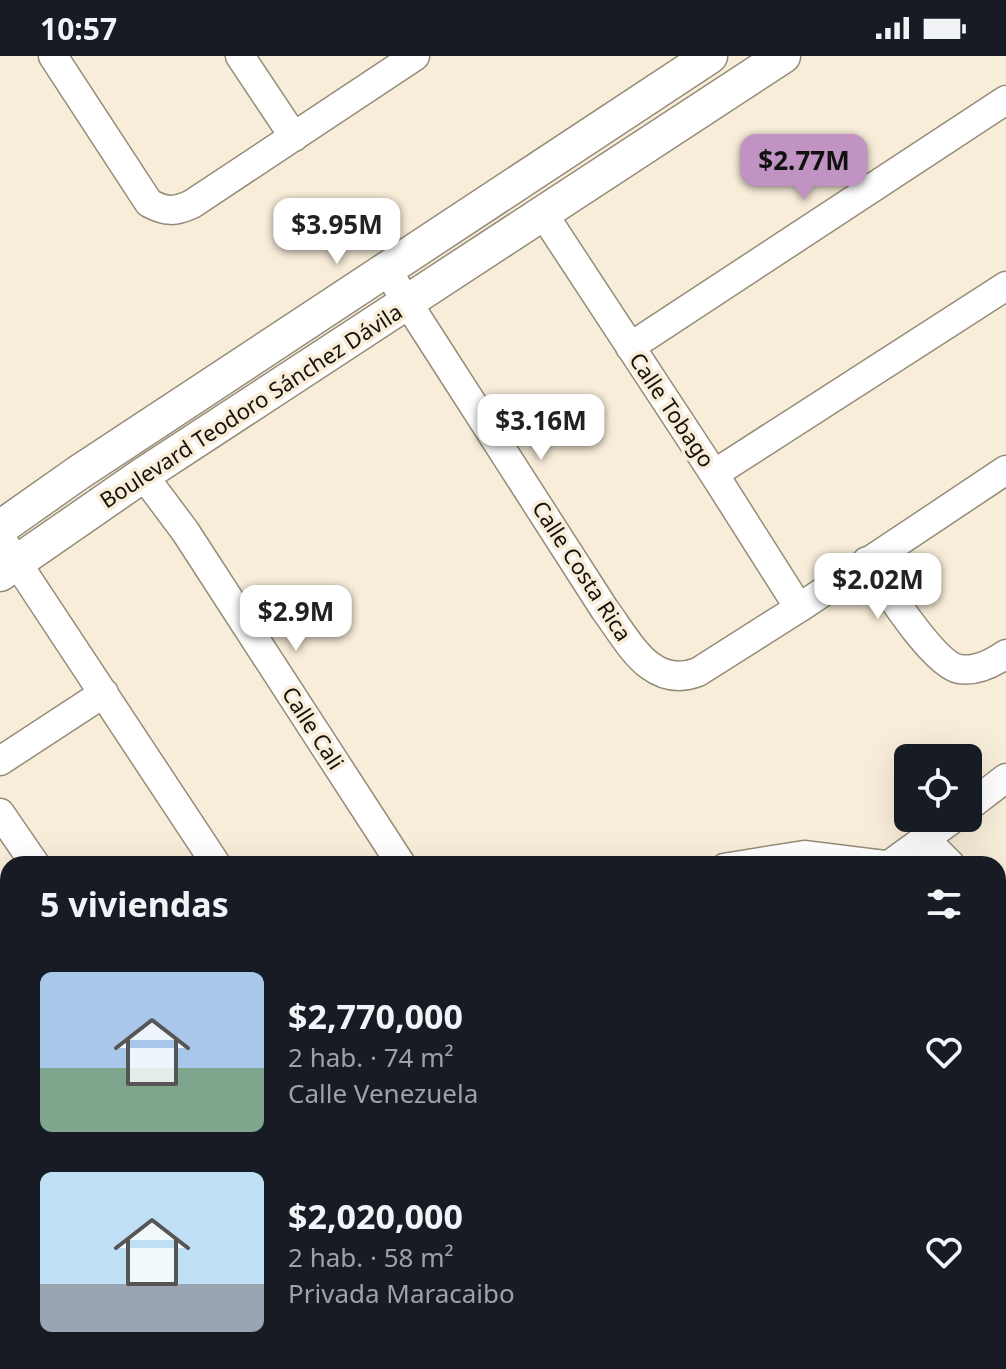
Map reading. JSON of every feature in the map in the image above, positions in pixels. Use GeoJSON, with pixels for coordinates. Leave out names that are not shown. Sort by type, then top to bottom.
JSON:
{"type":"FeatureCollection","features":[{"type":"Feature","properties":{"kind":"street"},"geometry":{"type":"LineString","coordinates":[[53,56],[149,203],[165,211],[180,210],[415,56]]}},
{"type":"Feature","properties":{"kind":"street"},"geometry":{"type":"LineString","coordinates":[[240,56],[294,137]]}},
{"type":"Feature","properties":{"kind":"street","name":"Boulevard Teodoro Sánchez Dávila"},"geometry":{"type":"LineString","coordinates":[[0,528],[78,473],[710,56]]}},
{"type":"Feature","properties":{"kind":"street","name":"Boulevard Teodoro Sánchez Dávila"},"geometry":{"type":"LineString","coordinates":[[6,558],[143,475],[783,56]]}},
{"type":"Feature","properties":{"kind":"street"},"geometry":{"type":"LineString","coordinates":[[630,347],[1006,100]]}},
{"type":"Feature","properties":{"kind":"street","name":"Calle Tobago"},"geometry":{"type":"LineString","coordinates":[[542,212],[799,608]]}},
{"type":"Feature","properties":{"kind":"street","name":"Calle Costa Rica"},"geometry":{"type":"LineString","coordinates":[[386,269],[597,597],[637,653],[658,672],[671,677],[685,677],[698,672],[799,608]]}},
{"type":"Feature","properties":{"kind":"street"},"geometry":{"type":"LineString","coordinates":[[714,474],[1006,286]]}},
{"type":"Feature","properties":{"kind":"street"},"geometry":{"type":"LineString","coordinates":[[799,608],[1006,470]]}},
{"type":"Feature","properties":{"kind":"street","name":"Calle Cali"},"geometry":{"type":"LineString","coordinates":[[143,475],[185,531],[396,856]]}},
{"type":"Feature","properties":{"kind":"street"},"geometry":{"type":"LineString","coordinates":[[6,558],[104,693],[211,856]]}},
{"type":"Feature","properties":{"kind":"street"},"geometry":{"type":"LineString","coordinates":[[867,561],[932,650],[947,664],[960,669],[979,668],[1006,654]]}},
{"type":"Feature","properties":{"kind":"street"},"geometry":{"type":"LineString","coordinates":[[0,761],[104,693]]}},
{"type":"Feature","properties":{"kind":"street"},"geometry":{"type":"LineString","coordinates":[[982,796],[1006,778]]}},
{"type":"Feature","properties":{"kind":"street"},"geometry":{"type":"LineString","coordinates":[[0,813],[30,856]]}},
{"type":"Feature","properties":{"kind":"street"},"geometry":{"type":"LineString","coordinates":[[904,856],[936,832]]}},
{"type":"Feature","properties":{"kind":"street"},"geometry":{"type":"LineString","coordinates":[[926,840],[942,856]]}},
{"type":"Feature","properties":{"kind":"street"},"geometry":{"type":"LineString","coordinates":[[773,856],[804,851],[842,856]]}}]}
